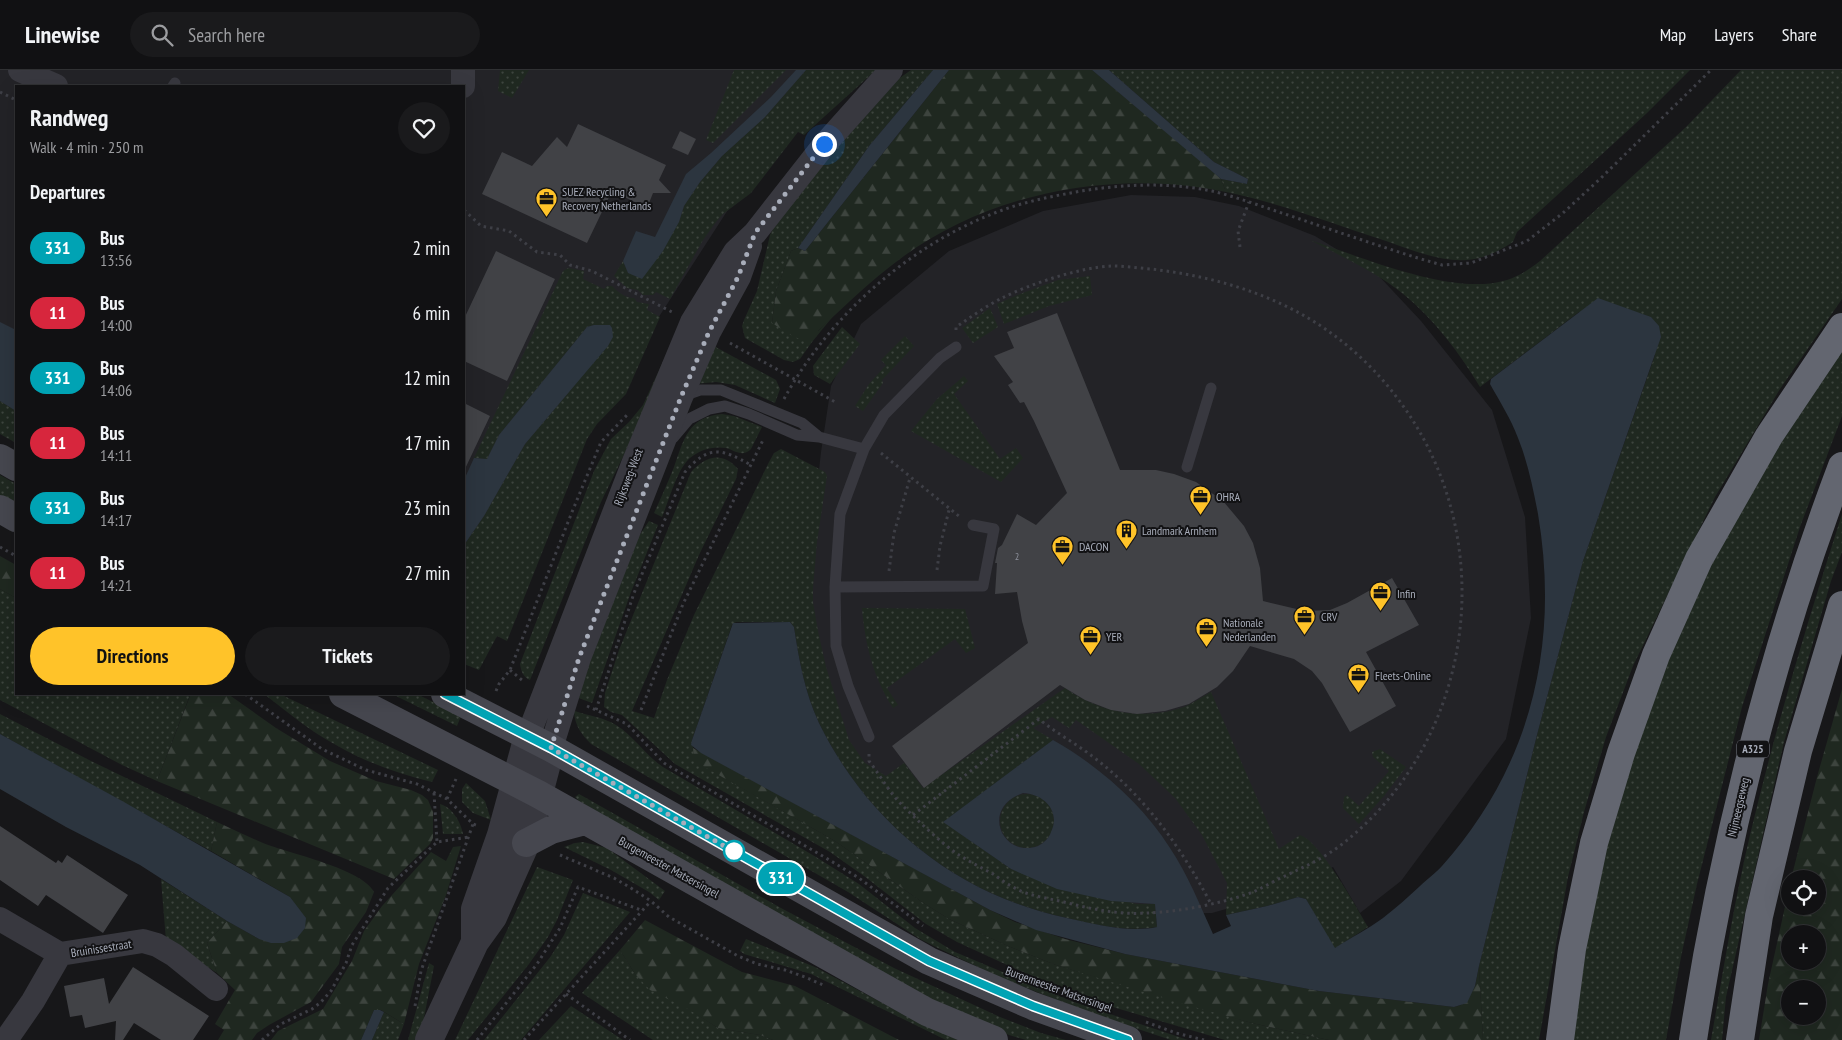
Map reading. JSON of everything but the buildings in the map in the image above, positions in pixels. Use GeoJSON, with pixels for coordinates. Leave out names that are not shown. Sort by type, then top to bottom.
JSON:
{"type":"FeatureCollection","features":[{"type":"Feature","properties":{"kind":"highway"},"geometry":{"type":"LineString","coordinates":[[1560,1040],[1572,949],[1594,843],[1621,753],[1656,655],[1699,559],[1769,436],[1842,327]]}},
{"type":"Feature","properties":{"kind":"highway","name":"Nijmeegseweg"},"geometry":{"type":"LineString","coordinates":[[1693,1040],[1703,976],[1740,797],[1763,709],[1812,547],[1842,466]]}},
{"type":"Feature","properties":{"kind":"highway"},"geometry":{"type":"LineString","coordinates":[[1740,1040],[1759,916],[1798,751],[1842,605]]}},
{"type":"Feature","properties":{"kind":"main road"},"geometry":{"type":"LineString","coordinates":[[0,458],[15,466]]}},
{"type":"Feature","properties":{"kind":"main road"},"geometry":{"type":"LineString","coordinates":[[0,509],[15,517]]}},
{"type":"Feature","properties":{"kind":"main road","name":"Burgemeester Matsersingel"},"geometry":{"type":"LineString","coordinates":[[345,695],[527,788],[927,1012],[994,1040]]}},
{"type":"Feature","properties":{"kind":"main road","name":"Burgemeester Matsersingel"},"geometry":{"type":"LineString","coordinates":[[447,695],[540,742],[929,961],[1033,1006],[1134,1030]]}},
{"type":"Feature","properties":{"kind":"main road"},"geometry":{"type":"LineString","coordinates":[[526,843],[551,830],[585,820]]}},
{"type":"Feature","properties":{"kind":"street"},"geometry":{"type":"LineString","coordinates":[[20,70],[54,85]]}},
{"type":"Feature","properties":{"kind":"street"},"geometry":{"type":"LineString","coordinates":[[464,70],[464,85]]}},
{"type":"Feature","properties":{"kind":"street","name":"Rijksweg-West"},"geometry":{"type":"LineString","coordinates":[[540,742],[654,410],[692,323],[735,252],[755,233],[824,144],[891,70]]}},
{"type":"Feature","properties":{"kind":"street","name":"Rijksweg-West"},"geometry":{"type":"LineString","coordinates":[[540,742],[579,658],[681,397],[692,323]]}},
{"type":"Feature","properties":{"kind":"street"},"geometry":{"type":"LineString","coordinates":[[475,942],[475,909],[501,835],[527,788],[540,742]]}},
{"type":"Feature","properties":{"kind":"street"},"geometry":{"type":"LineString","coordinates":[[429,1040],[475,942],[493,917],[526,843],[527,788]]}},
{"type":"Feature","properties":{"kind":"street","name":"Bruinissestraat"},"geometry":{"type":"LineString","coordinates":[[0,919],[60,954],[143,942],[157,945],[174,955],[216,989]]}},
{"type":"Feature","properties":{"kind":"street","name":"Bruinissestraat"},"geometry":{"type":"LineString","coordinates":[[6,1040],[33,1000],[60,954]]}},
{"type":"Feature","properties":{"kind":"lane"},"geometry":{"type":"LineString","coordinates":[[870,737],[848,686],[836,646],[835,586],[840,514],[864,449],[884,415],[940,358],[956,347]]}},
{"type":"Feature","properties":{"kind":"lane"},"geometry":{"type":"LineString","coordinates":[[1187,467],[1211,388]]}},
{"type":"Feature","properties":{"kind":"lane"},"geometry":{"type":"LineString","coordinates":[[654,410],[700,390],[721,390],[802,423],[819,437]]}},
{"type":"Feature","properties":{"kind":"lane"},"geometry":{"type":"LineString","coordinates":[[659,454],[689,419],[709,409],[725,406],[749,414],[797,435],[819,437],[864,449]]}},
{"type":"Feature","properties":{"kind":"lane"},"geometry":{"type":"LineString","coordinates":[[835,586],[983,586],[994,529],[973,525]]}},
{"type":"Feature","properties":{"kind":"path"},"geometry":{"type":"LineString","coordinates":[[777,412],[795,379],[830,330],[860,300],[894,271],[945,237],[992,214],[1054,196],[1106,187],[1158,185],[1212,191],[1442,265],[1472,264],[1527,241],[1563,213],[1636,145],[1711,70]]}},
{"type":"Feature","properties":{"kind":"path"},"geometry":{"type":"LineString","coordinates":[[0,92],[15,100]]}},
{"type":"Feature","properties":{"kind":"path"},"geometry":{"type":"LineString","coordinates":[[1240,246],[1238,231],[1249,202]]}},
{"type":"Feature","properties":{"kind":"path"},"geometry":{"type":"LineString","coordinates":[[465,211],[480,226],[510,231],[538,252],[560,255],[570,265],[592,271],[692,323],[837,403]]}},
{"type":"Feature","properties":{"kind":"path"},"geometry":{"type":"LineString","coordinates":[[870,737],[869,761],[899,802],[956,853],[1023,893],[1114,912],[1148,914],[1204,906],[1252,892],[1324,857],[1344,843],[1394,791],[1420,753],[1440,714],[1462,625],[1463,584],[1460,539],[1452,504],[1433,454],[1410,414],[1389,386],[1355,351],[1313,320],[1255,292],[1214,280],[1175,272],[1112,266],[1052,279],[1002,298],[956,326],[956,347]]}},
{"type":"Feature","properties":{"kind":"path"},"geometry":{"type":"LineString","coordinates":[[510,670],[601,442],[630,412]]}},
{"type":"Feature","properties":{"kind":"path"},"geometry":{"type":"LineString","coordinates":[[641,710],[682,604],[771,424]]}},
{"type":"Feature","properties":{"kind":"path"},"geometry":{"type":"LineString","coordinates":[[864,449],[877,450],[933,495],[953,514]]}},
{"type":"Feature","properties":{"kind":"path"},"geometry":{"type":"LineString","coordinates":[[751,465],[732,454],[721,451],[709,453],[696,460],[686,472],[634,593],[596,710],[627,724],[664,763],[858,878],[928,930]]}},
{"type":"Feature","properties":{"kind":"path"},"geometry":{"type":"LineString","coordinates":[[888,586],[894,533],[910,478]]}},
{"type":"Feature","properties":{"kind":"path"},"geometry":{"type":"LineString","coordinates":[[935,586],[940,546],[949,510]]}},
{"type":"Feature","properties":{"kind":"path"},"geometry":{"type":"LineString","coordinates":[[0,547],[15,555]]}},
{"type":"Feature","properties":{"kind":"path"},"geometry":{"type":"LineString","coordinates":[[247,695],[322,749],[366,770],[418,784],[447,799],[474,824],[421,971],[414,1009]]}},
{"type":"Feature","properties":{"kind":"path"},"geometry":{"type":"LineString","coordinates":[[913,815],[1039,719],[1092,756],[1136,794],[1164,828],[1194,872],[1210,904]]}},
{"type":"Feature","properties":{"kind":"path"},"geometry":{"type":"LineString","coordinates":[[434,792],[437,842]]}},
{"type":"Feature","properties":{"kind":"path"},"geometry":{"type":"LineString","coordinates":[[262,1040],[281,1024],[303,1014],[320,1003],[331,991],[346,963],[352,945],[388,888],[437,842],[469,838]]}},
{"type":"Feature","properties":{"kind":"path"},"geometry":{"type":"LineString","coordinates":[[526,843],[614,878],[651,901],[669,917],[738,956],[756,964],[805,977],[831,990]]}},
{"type":"Feature","properties":{"kind":"path"},"geometry":{"type":"LineString","coordinates":[[477,1040],[537,964],[560,928],[578,887],[641,910]]}},
{"type":"Feature","properties":{"kind":"path"},"geometry":{"type":"LineString","coordinates":[[524,1040],[651,901]]}},
{"type":"Feature","properties":{"kind":"path"},"geometry":{"type":"LineString","coordinates":[[566,994],[630,1040]]}},
{"type":"Feature","properties":{"kind":"path"},"geometry":{"type":"LineString","coordinates":[[1134,1030],[1176,1033],[1204,1040]]}},
{"type":"Feature","properties":{"kind":"shaded area"},"geometry":{"type":"Polygon","coordinates":[[[0,70],[824,70],[811,81],[486,585],[465,595],[465,85],[15,85],[15,428],[0,420],[0,70]]]}},
{"type":"Feature","properties":{"kind":"shaded area"},"geometry":{"type":"Polygon","coordinates":[[[796,70],[806,70],[765,117],[722,156],[700,182],[684,206],[679,222],[663,251],[642,279],[628,273],[623,261],[636,231],[655,237],[686,174],[771,97],[796,70]]]}},
{"type":"Feature","properties":{"kind":"shaded area"},"geometry":{"type":"Polygon","coordinates":[[[933,70],[949,70],[805,251],[798,248],[869,146],[933,70]]]}},
{"type":"Feature","properties":{"kind":"shaded area"},"geometry":{"type":"Polygon","coordinates":[[[1092,70],[1109,70],[1214,162],[1248,179],[1247,184],[1221,179],[1092,70]]]}},
{"type":"Feature","properties":{"kind":"shaded area"},"geometry":{"type":"Polygon","coordinates":[[[1131,195],[1195,197],[1239,206],[1315,236],[1377,274],[1421,321],[1492,410],[1525,517],[1531,618],[1506,739],[1401,881],[1360,913],[1333,867],[1283,893],[1212,913],[1113,915],[871,787],[821,684],[807,612],[812,533],[821,452],[831,386],[861,324],[949,251],[1043,211],[1131,195]]]}},
{"type":"Feature","properties":{"kind":"shaded area"},"geometry":{"type":"Polygon","coordinates":[[[1598,298],[1651,317],[1659,326],[1661,337],[1583,561],[1537,735],[1475,986],[1467,1003],[1454,1007],[1319,991],[1125,954],[1036,930],[990,910],[701,753],[691,745],[733,623],[790,622],[794,627],[800,664],[810,700],[819,723],[839,759],[863,792],[890,823],[920,849],[953,873],[989,892],[1027,907],[1067,918],[1123,928],[1146,929],[1157,927],[1155,904],[1111,901],[1057,889],[1011,869],[943,822],[1053,740],[1103,774],[1133,801],[1146,816],[1170,848],[1182,869],[1213,934],[1231,926],[1226,915],[1298,897],[1306,899],[1335,948],[1383,918],[1402,902],[1442,866],[1473,828],[1498,787],[1517,745],[1532,702],[1541,657],[1545,610],[1544,563],[1538,514],[1522,447],[1512,424],[1490,384],[1491,379],[1598,298]],[[1023,793],[1010,800],[1002,809],[999,820],[1001,830],[1006,839],[1015,845],[1026,848],[1038,846],[1044,842],[1048,838],[1054,824],[1054,817],[1049,805],[1044,800],[1031,794],[1023,793]]]}},
{"type":"Feature","properties":{"kind":"shaded area"},"geometry":{"type":"Polygon","coordinates":[[[0,322],[15,330],[15,410],[0,401],[0,322]]]}},
{"type":"Feature","properties":{"kind":"shaded area"},"geometry":{"type":"Polygon","coordinates":[[[610,325],[613,337],[608,346],[525,444],[484,516],[465,544],[465,478],[474,458],[487,459],[499,435],[587,327],[610,325]]]}},
{"type":"Feature","properties":{"kind":"shaded area"},"geometry":{"type":"Polygon","coordinates":[[[0,734],[290,897],[306,918],[305,928],[297,938],[284,943],[271,943],[259,939],[227,921],[140,865],[66,827],[0,789],[0,734]]]}},
{"type":"Feature","properties":{"kind":"shaded area"},"geometry":{"type":"Polygon","coordinates":[[[374,1010],[384,1012],[372,1040],[361,1040],[374,1010]]]}},
{"type":"Feature","properties":{"kind":"green space"},"geometry":{"type":"Polygon","coordinates":[[[500,70],[529,70],[512,98],[498,91],[500,70]]]}},
{"type":"Feature","properties":{"kind":"green space"},"geometry":{"type":"Polygon","coordinates":[[[734,70],[786,70],[713,143],[706,140],[734,70]]]}},
{"type":"Feature","properties":{"kind":"green space"},"geometry":{"type":"Polygon","coordinates":[[[806,70],[876,70],[804,135],[798,132],[751,193],[723,214],[703,240],[670,299],[656,292],[653,295],[643,295],[638,290],[627,288],[614,276],[623,261],[628,273],[679,222],[684,206],[700,182],[722,156],[765,117],[806,70]]]}},
{"type":"Feature","properties":{"kind":"green space"},"geometry":{"type":"Polygon","coordinates":[[[911,70],[933,70],[869,146],[798,248],[791,251],[776,291],[772,323],[818,331],[834,315],[800,359],[793,362],[784,360],[745,338],[742,326],[757,291],[770,235],[781,213],[894,82],[911,70]]]}},
{"type":"Feature","properties":{"kind":"green space"},"geometry":{"type":"Polygon","coordinates":[[[949,70],[1092,70],[1208,167],[1221,179],[1226,192],[1185,185],[1143,183],[1100,185],[1058,191],[1017,201],[977,215],[939,234],[904,256],[866,286],[807,341],[794,337],[772,323],[776,291],[791,251],[798,248],[805,251],[949,70]]]}},
{"type":"Feature","properties":{"kind":"green space"},"geometry":{"type":"Polygon","coordinates":[[[1109,70],[1690,70],[1647,113],[1517,232],[1513,242],[1485,256],[1457,260],[1426,255],[1286,208],[1226,192],[1221,179],[1247,184],[1248,179],[1214,162],[1109,70]]]}},
{"type":"Feature","properties":{"kind":"green space"},"geometry":{"type":"Polygon","coordinates":[[[1741,70],[1842,70],[1842,299],[1780,389],[1715,497],[1633,666],[1606,737],[1584,812],[1568,877],[1539,1040],[1483,1040],[1479,966],[1537,735],[1583,561],[1655,355],[1579,312],[1480,387],[1445,337],[1414,303],[1381,278],[1310,240],[1381,265],[1435,279],[1485,284],[1507,280],[1524,272],[1540,261],[1686,127],[1741,70]]]}},
{"type":"Feature","properties":{"kind":"green space"},"geometry":{"type":"Polygon","coordinates":[[[568,268],[584,271],[583,279],[604,289],[607,286],[612,286],[625,296],[634,298],[637,302],[649,304],[647,310],[660,317],[626,394],[597,424],[587,439],[507,641],[497,636],[479,670],[465,664],[465,544],[484,516],[525,444],[568,393],[606,327],[594,325],[587,327],[499,435],[487,459],[474,458],[563,271],[568,268]]]}},
{"type":"Feature","properties":{"kind":"green space"},"geometry":{"type":"Polygon","coordinates":[[[1090,276],[1092,295],[1049,306],[1004,324],[997,304],[1058,280],[1090,276]]]}},
{"type":"Feature","properties":{"kind":"green space"},"geometry":{"type":"Polygon","coordinates":[[[990,308],[998,327],[973,343],[962,328],[990,308]]]}},
{"type":"Feature","properties":{"kind":"green space"},"geometry":{"type":"Polygon","coordinates":[[[842,327],[860,344],[830,384],[814,375],[813,366],[842,327]]]}},
{"type":"Feature","properties":{"kind":"green space"},"geometry":{"type":"Polygon","coordinates":[[[677,331],[636,430],[601,502],[530,680],[523,674],[520,664],[594,471],[611,439],[643,405],[677,331]]]}},
{"type":"Feature","properties":{"kind":"green space"},"geometry":{"type":"Polygon","coordinates":[[[905,336],[914,346],[882,380],[883,383],[863,411],[855,406],[869,384],[886,365],[881,360],[905,336]]]}},
{"type":"Feature","properties":{"kind":"green space"},"geometry":{"type":"Polygon","coordinates":[[[1842,343],[1842,416],[1800,527],[1742,707],[1697,884],[1666,1040],[1566,1040],[1615,795],[1692,601],[1762,471],[1842,343]]]}},
{"type":"Feature","properties":{"kind":"green space"},"geometry":{"type":"Polygon","coordinates":[[[712,345],[776,380],[780,389],[775,403],[735,385],[716,382],[694,384],[712,345]]]}},
{"type":"Feature","properties":{"kind":"green space"},"geometry":{"type":"Polygon","coordinates":[[[964,376],[968,381],[954,394],[1000,459],[1016,448],[1023,458],[1001,482],[911,431],[937,399],[964,376]]]}},
{"type":"Feature","properties":{"kind":"green space"},"geometry":{"type":"Polygon","coordinates":[[[0,401],[15,410],[15,442],[0,434],[0,401]]]}},
{"type":"Feature","properties":{"kind":"green space"},"geometry":{"type":"Polygon","coordinates":[[[722,414],[734,416],[762,427],[751,449],[742,453],[716,447],[703,450],[694,455],[685,463],[681,470],[662,517],[654,513],[689,431],[702,420],[722,414]]]}},
{"type":"Feature","properties":{"kind":"green space"},"geometry":{"type":"Polygon","coordinates":[[[781,449],[825,472],[827,476],[817,542],[813,602],[826,667],[849,740],[865,763],[886,776],[904,763],[923,788],[1065,688],[1078,697],[1107,709],[1138,714],[1169,711],[1184,707],[1211,692],[1279,849],[1300,835],[1308,840],[1327,861],[1368,927],[1334,949],[1306,899],[1298,897],[1226,915],[1227,883],[1202,835],[1175,798],[1139,764],[1076,720],[1069,728],[1052,717],[1033,728],[1053,740],[944,822],[1011,869],[1136,904],[1155,904],[1157,927],[1134,929],[1089,923],[1027,907],[989,892],[953,873],[920,849],[890,823],[863,792],[839,759],[814,712],[803,676],[794,627],[790,622],[736,622],[732,625],[692,740],[695,761],[835,841],[949,919],[1008,946],[1056,965],[1252,1023],[1329,1040],[1225,1040],[1116,1008],[1027,974],[957,942],[926,924],[830,852],[675,764],[622,715],[611,712],[604,707],[605,693],[619,650],[691,472],[702,462],[714,458],[726,460],[738,469],[736,479],[699,555],[632,711],[654,718],[667,680],[694,615],[769,462],[774,453],[781,449]]]}},
{"type":"Feature","properties":{"kind":"green space"},"geometry":{"type":"Polygon","coordinates":[[[0,475],[15,483],[15,503],[0,495],[0,475]]]}},
{"type":"Feature","properties":{"kind":"green space"},"geometry":{"type":"Polygon","coordinates":[[[1842,514],[1842,552],[1831,581],[1784,742],[1726,997],[1722,1040],[1711,1040],[1739,886],[1760,794],[1793,673],[1842,514]]]}},
{"type":"Feature","properties":{"kind":"green space"},"geometry":{"type":"Polygon","coordinates":[[[649,521],[658,525],[631,592],[592,703],[573,696],[629,551],[649,521]]]}},
{"type":"Feature","properties":{"kind":"green space"},"geometry":{"type":"Polygon","coordinates":[[[0,556],[15,564],[15,597],[0,589],[0,556]]]}},
{"type":"Feature","properties":{"kind":"green space"},"geometry":{"type":"Polygon","coordinates":[[[0,589],[15,597],[15,695],[190,695],[157,781],[122,765],[0,700],[0,589]]]}},
{"type":"Feature","properties":{"kind":"green space"},"geometry":{"type":"Polygon","coordinates":[[[862,608],[965,609],[975,648],[966,653],[955,639],[887,688],[898,705],[893,708],[880,684],[871,660],[862,608]]]}},
{"type":"Feature","properties":{"kind":"green space"},"geometry":{"type":"Polygon","coordinates":[[[1842,689],[1842,1040],[1759,1040],[1768,984],[1783,915],[1826,915],[1826,870],[1793,870],[1842,689]]]}},
{"type":"Feature","properties":{"kind":"green space"},"geometry":{"type":"Polygon","coordinates":[[[188,695],[229,695],[276,728],[330,761],[376,781],[411,790],[422,795],[428,800],[433,812],[433,838],[430,844],[394,879],[157,781],[190,696],[188,695]]]}},
{"type":"Feature","properties":{"kind":"green space"},"geometry":{"type":"Polygon","coordinates":[[[265,695],[282,695],[438,770],[432,782],[395,771],[347,751],[299,721],[265,695]]]}},
{"type":"Feature","properties":{"kind":"green space"},"geometry":{"type":"Polygon","coordinates":[[[394,695],[419,695],[461,716],[457,726],[394,695]]]}},
{"type":"Feature","properties":{"kind":"green space"},"geometry":{"type":"Polygon","coordinates":[[[575,711],[601,718],[616,725],[663,767],[859,884],[915,928],[955,952],[1074,1002],[1188,1040],[1171,1040],[1090,1013],[999,977],[920,939],[848,892],[591,744],[577,726],[575,711]]]}},
{"type":"Feature","properties":{"kind":"green space"},"geometry":{"type":"Polygon","coordinates":[[[0,714],[91,761],[217,822],[211,851],[0,734],[0,714]]]}},
{"type":"Feature","properties":{"kind":"green space"},"geometry":{"type":"Polygon","coordinates":[[[693,748],[990,910],[1015,922],[1065,939],[1125,954],[1319,991],[1454,1007],[1461,1005],[1475,986],[1479,966],[1483,1040],[1329,1040],[1252,1023],[1056,965],[1008,946],[949,919],[835,841],[694,761],[693,748]]]}},
{"type":"Feature","properties":{"kind":"green space"},"geometry":{"type":"Polygon","coordinates":[[[1380,749],[1406,767],[1359,824],[1343,808],[1344,797],[1347,795],[1359,806],[1389,771],[1373,757],[1372,752],[1380,749]]]}},
{"type":"Feature","properties":{"kind":"green space"},"geometry":{"type":"Polygon","coordinates":[[[466,783],[485,801],[491,820],[473,813],[462,802],[462,789],[466,783]]]}},
{"type":"Feature","properties":{"kind":"green space"},"geometry":{"type":"Polygon","coordinates":[[[579,794],[781,908],[894,968],[1000,1017],[1041,1033],[1066,1040],[1026,1040],[1009,1035],[938,1003],[700,872],[579,801],[575,797],[579,794]]]}},
{"type":"Feature","properties":{"kind":"green space"},"geometry":{"type":"Polygon","coordinates":[[[1022,794],[1032,794],[1042,798],[1050,806],[1054,821],[1050,836],[1042,844],[1032,848],[1022,848],[1012,844],[1004,836],[1000,826],[1000,816],[1004,806],[1012,798],[1022,794]]]}},
{"type":"Feature","properties":{"kind":"green space"},"geometry":{"type":"Polygon","coordinates":[[[440,804],[448,808],[455,816],[463,834],[443,834],[440,804]]]}},
{"type":"Feature","properties":{"kind":"green space"},"geometry":{"type":"Polygon","coordinates":[[[217,822],[263,843],[341,869],[356,876],[374,892],[366,912],[342,947],[339,964],[311,1002],[269,1025],[257,1033],[252,1040],[218,1040],[224,1030],[215,1024],[235,990],[217,973],[207,943],[227,921],[259,939],[290,897],[211,851],[217,822]]]}},
{"type":"Feature","properties":{"kind":"green space"},"geometry":{"type":"Polygon","coordinates":[[[583,842],[607,848],[665,891],[659,900],[611,870],[564,847],[583,842]]]}},
{"type":"Feature","properties":{"kind":"green space"},"geometry":{"type":"Polygon","coordinates":[[[461,846],[446,895],[419,964],[404,1024],[381,1010],[374,1010],[361,1040],[271,1040],[278,1031],[323,1009],[352,961],[364,931],[382,906],[431,852],[446,861],[453,847],[461,846]]]}},
{"type":"Feature","properties":{"kind":"green space"},"geometry":{"type":"Polygon","coordinates":[[[537,867],[573,880],[557,920],[548,937],[529,964],[468,1040],[455,1040],[537,867]]]}},
{"type":"Feature","properties":{"kind":"green space"},"geometry":{"type":"Polygon","coordinates":[[[161,879],[227,921],[207,943],[217,973],[166,941],[161,879]]]}},
{"type":"Feature","properties":{"kind":"green space"},"geometry":{"type":"Polygon","coordinates":[[[583,893],[630,912],[521,1040],[484,1040],[551,956],[564,935],[583,893]]]}},
{"type":"Feature","properties":{"kind":"green space"},"geometry":{"type":"Polygon","coordinates":[[[645,920],[742,972],[795,986],[899,1040],[773,1040],[760,1035],[718,1028],[688,1009],[650,990],[635,974],[620,950],[645,920]]]}},
{"type":"Feature","properties":{"kind":"green space"},"geometry":{"type":"Polygon","coordinates":[[[746,939],[815,967],[903,1014],[958,1040],[946,1040],[811,974],[744,954],[740,951],[746,939]]]}},
{"type":"Feature","properties":{"kind":"green space"},"geometry":{"type":"Polygon","coordinates":[[[620,950],[635,974],[718,1028],[760,1035],[773,1040],[653,1040],[582,993],[620,950]]]}},
{"type":"Feature","properties":{"kind":"green space"},"geometry":{"type":"Polygon","coordinates":[[[429,963],[434,966],[423,1023],[415,1040],[408,1040],[429,963]]]}},
{"type":"Feature","properties":{"kind":"green space"},"geometry":{"type":"Polygon","coordinates":[[[571,1006],[623,1040],[539,1040],[571,1006]]]}},
{"type":"Feature","properties":{"kind":"green space"},"geometry":{"type":"Polygon","coordinates":[[[384,1012],[404,1024],[398,1040],[372,1040],[384,1012]]]}},
{"type":"Feature","properties":{"kind":"bus line","name":"331"},"geometry":{"type":"LineString","coordinates":[[447,695],[551,748],[929,961],[1033,1006],[1128,1040]]}},
{"type":"Feature","properties":{"kind":"place","name":"SUEZ Recycling & Recovery Netherlands"},"geometry":{"type":"Point","coordinates":[546,217]}},
{"type":"Feature","properties":{"kind":"place","name":"OHRA"},"geometry":{"type":"Point","coordinates":[1200,515]}},
{"type":"Feature","properties":{"kind":"place","name":"Landmark Arnhem"},"geometry":{"type":"Point","coordinates":[1126,549]}},
{"type":"Feature","properties":{"kind":"place","name":"DACON"},"geometry":{"type":"Point","coordinates":[1063,565]}},
{"type":"Feature","properties":{"kind":"place","name":"Infin"},"geometry":{"type":"Point","coordinates":[1381,612]}},
{"type":"Feature","properties":{"kind":"place","name":"CRV"},"geometry":{"type":"Point","coordinates":[1305,635]}},
{"type":"Feature","properties":{"kind":"place","name":"Nationale Nederlanden"},"geometry":{"type":"Point","coordinates":[1207,648]}},
{"type":"Feature","properties":{"kind":"place","name":"YER"},"geometry":{"type":"Point","coordinates":[1090,655]}},
{"type":"Feature","properties":{"kind":"place","name":"Fleets-Online"},"geometry":{"type":"Point","coordinates":[1359,694]}},
{"type":"Feature","properties":{"kind":"route"},"geometry":{"type":"LineString","coordinates":[[734,851],[740,855],[551,748],[579,658],[681,397],[709,332],[738,277],[755,233],[824,144]]}}]}
